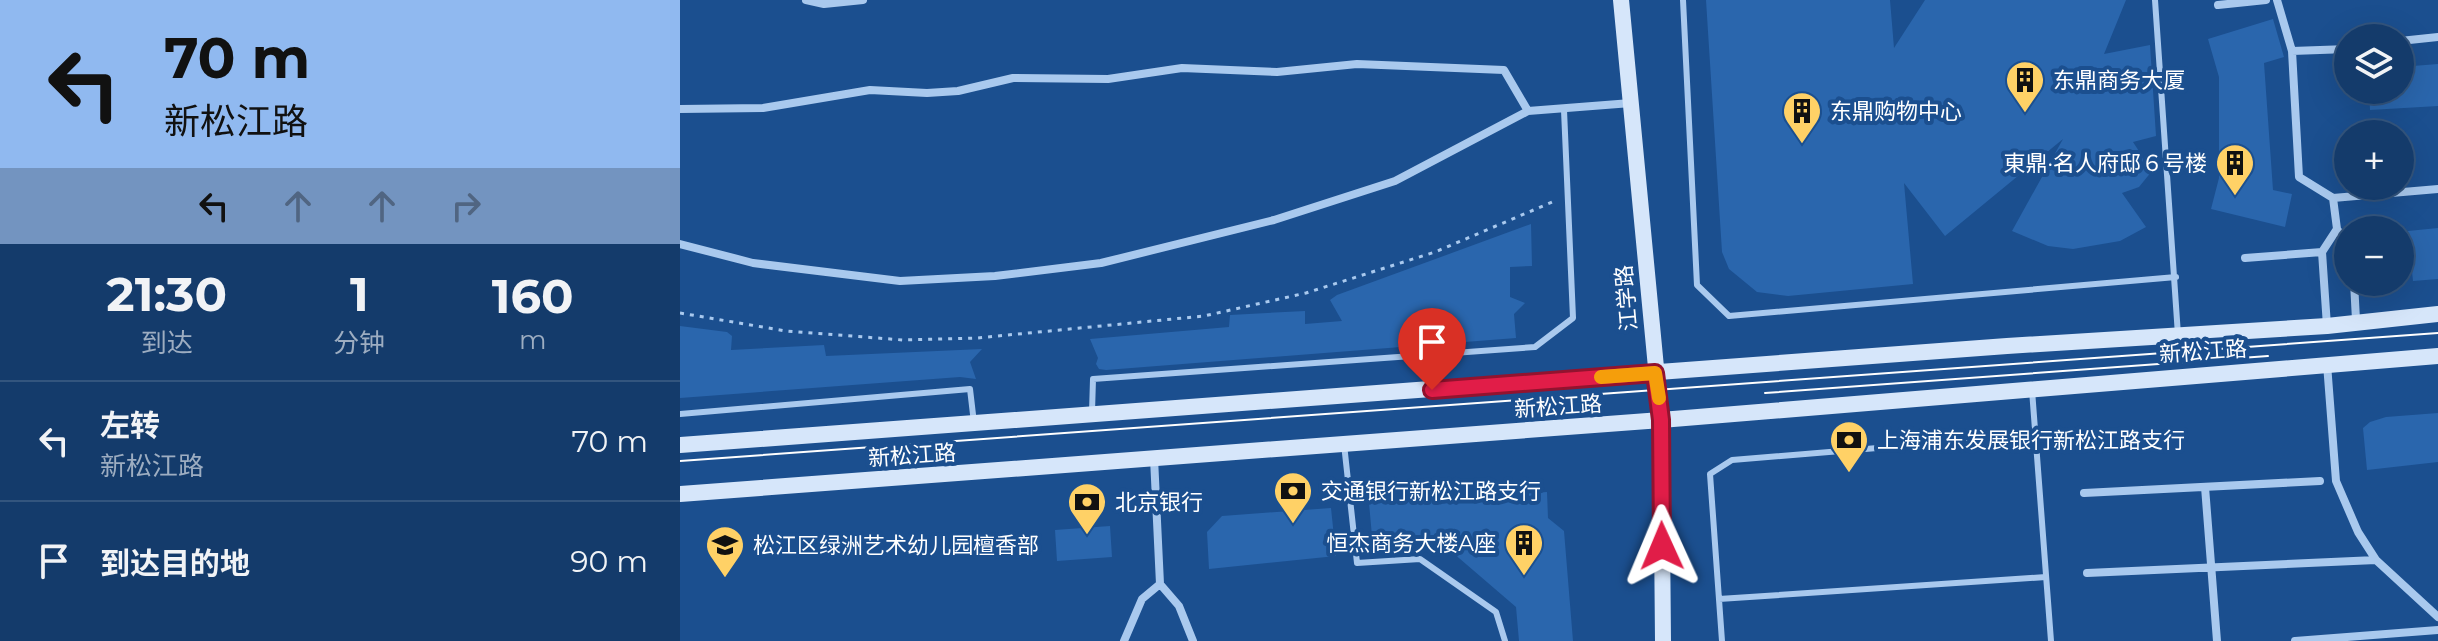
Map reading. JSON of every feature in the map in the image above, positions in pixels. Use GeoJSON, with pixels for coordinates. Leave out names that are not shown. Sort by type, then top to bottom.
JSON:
{"type":"FeatureCollection","features":[{"type":"Feature","properties":{"kind":"main road","name":"江学路"},"geometry":{"type":"LineString","coordinates":[[1621,0],[1661,420],[1663,641]]}},
{"type":"Feature","properties":{"kind":"main road","name":"新松江路"},"geometry":{"type":"LineString","coordinates":[[680,445],[2327,326],[2356,320],[2438,314]]}},
{"type":"Feature","properties":{"kind":"main road","name":"新松江路"},"geometry":{"type":"LineString","coordinates":[[680,494],[1661,420],[2032,386],[2438,356]]}},
{"type":"Feature","properties":{"kind":"street"},"geometry":{"type":"LineString","coordinates":[[806,0],[824,4],[863,0]]}},
{"type":"Feature","properties":{"kind":"street"},"geometry":{"type":"LineString","coordinates":[[2218,5],[2266,0]]}},
{"type":"Feature","properties":{"kind":"street"},"geometry":{"type":"LineString","coordinates":[[2277,0],[2292,51],[2299,177],[2333,198],[2438,189]]}},
{"type":"Feature","properties":{"kind":"street"},"geometry":{"type":"LineString","coordinates":[[2414,40],[2438,37]]}},
{"type":"Feature","properties":{"kind":"street"},"geometry":{"type":"LineString","coordinates":[[2292,51],[2334,50]]}},
{"type":"Feature","properties":{"kind":"street"},"geometry":{"type":"LineString","coordinates":[[680,109],[763,108],[870,90],[958,91],[1013,78],[1108,79],[1182,68],[1277,72],[1357,64],[1504,70],[1528,111]]}},
{"type":"Feature","properties":{"kind":"street"},"geometry":{"type":"LineString","coordinates":[[680,244],[753,263],[900,281],[995,276],[1101,263],[1274,220],[1395,181],[1528,111],[1631,103]]}},
{"type":"Feature","properties":{"kind":"street"},"geometry":{"type":"LineString","coordinates":[[2333,198],[2335,216]]}},
{"type":"Feature","properties":{"kind":"street"},"geometry":{"type":"LineString","coordinates":[[2327,326],[2322,252],[2334,234]]}},
{"type":"Feature","properties":{"kind":"street"},"geometry":{"type":"LineString","coordinates":[[2245,258],[2322,252]]}},
{"type":"Feature","properties":{"kind":"street"},"geometry":{"type":"LineString","coordinates":[[2355,296],[2356,320]]}},
{"type":"Feature","properties":{"kind":"street"},"geometry":{"type":"LineString","coordinates":[[2327,363],[2336,481],[2358,532],[2376,560],[2438,617]]}},
{"type":"Feature","properties":{"kind":"street"},"geometry":{"type":"LineString","coordinates":[[1154,457],[1160,584],[1179,606],[1193,641]]}},
{"type":"Feature","properties":{"kind":"street"},"geometry":{"type":"LineString","coordinates":[[2084,493],[2320,481]]}},
{"type":"Feature","properties":{"kind":"street"},"geometry":{"type":"LineString","coordinates":[[2205,487],[2217,641]]}},
{"type":"Feature","properties":{"kind":"street"},"geometry":{"type":"LineString","coordinates":[[2087,573],[2376,560]]}},
{"type":"Feature","properties":{"kind":"street"},"geometry":{"type":"LineString","coordinates":[[1124,641],[1142,599],[1160,584]]}},
{"type":"Feature","properties":{"kind":"street"},"geometry":{"type":"LineString","coordinates":[[2295,641],[2438,630]]}},
{"type":"Feature","properties":{"kind":"lane"},"geometry":{"type":"LineString","coordinates":[[1683,0],[1697,285],[1729,316],[2176,277]]}},
{"type":"Feature","properties":{"kind":"lane"},"geometry":{"type":"LineString","coordinates":[[2155,0],[2178,335]]}},
{"type":"Feature","properties":{"kind":"lane"},"geometry":{"type":"LineString","coordinates":[[1092,416],[1093,379],[1535,347],[1573,318],[1564,110]]}},
{"type":"Feature","properties":{"kind":"lane"},"geometry":{"type":"LineString","coordinates":[[2032,386],[2051,641]]}},
{"type":"Feature","properties":{"kind":"lane"},"geometry":{"type":"LineString","coordinates":[[680,414],[970,389],[974,423]]}},
{"type":"Feature","properties":{"kind":"lane"},"geometry":{"type":"LineString","coordinates":[[1722,641],[1710,474],[1732,460],[2035,435]]}},
{"type":"Feature","properties":{"kind":"lane"},"geometry":{"type":"LineString","coordinates":[[1344,444],[1357,563],[1420,559],[1496,612],[1505,641]]}},
{"type":"Feature","properties":{"kind":"lane"},"geometry":{"type":"LineString","coordinates":[[1719,599],[2046,577]]}},
{"type":"Feature","properties":{"kind":"path"},"geometry":{"type":"LineString","coordinates":[[680,313],[786,331],[903,340],[977,338],[1204,316],[1306,293],[1435,252],[1568,195]]}},
{"type":"Feature","properties":{"kind":"building"},"geometry":{"type":"Polygon","coordinates":[[[1706,0],[1890,0],[1894,48],[1925,0],[2126,0],[2104,54],[2150,45],[2156,136],[2133,142],[2152,171],[2139,187],[2122,193],[2146,227],[2120,241],[2073,249],[2048,246],[2012,231],[2063,139],[1945,236],[1904,183],[1913,284],[1788,296],[1757,292],[1729,269],[1722,252],[1706,0]]]}},
{"type":"Feature","properties":{"kind":"building"},"geometry":{"type":"Polygon","coordinates":[[[2273,19],[2284,57],[2264,63],[2273,190],[2292,194],[2285,227],[2211,209],[2219,178],[2219,77],[2208,39],[2273,19]]]}},
{"type":"Feature","properties":{"kind":"building"},"geometry":{"type":"Polygon","coordinates":[[[2438,64],[2438,106],[2370,110],[2370,104],[2414,104],[2414,66],[2438,64]]]}},
{"type":"Feature","properties":{"kind":"building"},"geometry":{"type":"Polygon","coordinates":[[[1531,224],[1532,266],[1510,267],[1510,297],[1525,303],[1514,314],[1516,338],[1106,370],[1099,369],[1096,364],[1098,358],[1090,339],[1229,327],[1230,315],[1305,311],[1305,324],[1342,321],[1330,300],[1337,295],[1531,224]]]}},
{"type":"Feature","properties":{"kind":"building"},"geometry":{"type":"Polygon","coordinates":[[[2438,228],[2438,279],[2414,281],[2414,230],[2438,228]]]}},
{"type":"Feature","properties":{"kind":"building"},"geometry":{"type":"Polygon","coordinates":[[[680,326],[727,332],[732,336],[731,350],[824,345],[826,356],[982,349],[970,362],[976,379],[960,377],[680,398],[680,326]]]}},
{"type":"Feature","properties":{"kind":"building"},"geometry":{"type":"Polygon","coordinates":[[[2438,413],[2438,462],[2367,470],[2363,428],[2370,422],[2386,417],[2438,413]]]}},
{"type":"Feature","properties":{"kind":"building","name":"恒杰商务大楼A座"},"geometry":{"type":"Polygon","coordinates":[[[1547,492],[1548,518],[1564,531],[1573,641],[1519,641],[1516,607],[1438,540],[1373,547],[1369,503],[1547,492]]]}},
{"type":"Feature","properties":{"kind":"building"},"geometry":{"type":"Polygon","coordinates":[[[1331,508],[1336,556],[1209,569],[1207,532],[1222,516],[1331,508]]]}},
{"type":"Feature","properties":{"kind":"building"},"geometry":{"type":"Polygon","coordinates":[[[1110,526],[1112,557],[1057,561],[1055,530],[1110,526]]]}},
{"type":"Feature","properties":{"kind":"tram line"},"geometry":{"type":"LineString","coordinates":[[680,461],[2438,333]]}},
{"type":"Feature","properties":{"kind":"tram line"},"geometry":{"type":"LineString","coordinates":[[1765,393],[2268,356]]}},
{"type":"Feature","properties":{"kind":"slow traffic"},"geometry":{"type":"LineString","coordinates":[[1601,377],[1655,373],[1659,398]]}},
{"type":"Feature","properties":{"kind":"place","name":"东鼎商务大厦"},"geometry":{"type":"Point","coordinates":[2025,114]}},
{"type":"Feature","properties":{"kind":"place","name":"东鼎购物中心"},"geometry":{"type":"Point","coordinates":[1802,145]}},
{"type":"Feature","properties":{"kind":"place","name":"東鼎·名人府邸６号楼"},"geometry":{"type":"Point","coordinates":[2235,197]}},
{"type":"Feature","properties":{"kind":"place","name":"上海浦东发展银行新松江路支行"},"geometry":{"type":"Point","coordinates":[1849,474]}},
{"type":"Feature","properties":{"kind":"place","name":"交通银行新松江路支行"},"geometry":{"type":"Point","coordinates":[1293,525]}},
{"type":"Feature","properties":{"kind":"place","name":"北京银行"},"geometry":{"type":"Point","coordinates":[1087,536]}},
{"type":"Feature","properties":{"kind":"place","name":"恒杰商务大楼A座"},"geometry":{"type":"Point","coordinates":[1524,577]}},
{"type":"Feature","properties":{"kind":"place","name":"松江区绿洲艺术幼儿园檀香部"},"geometry":{"type":"Point","coordinates":[725,579]}},
{"type":"Feature","properties":{"kind":"route"},"geometry":{"type":"LineString","coordinates":[[1432,390],[1655,373],[1661,420],[1662,546]]}}]}
